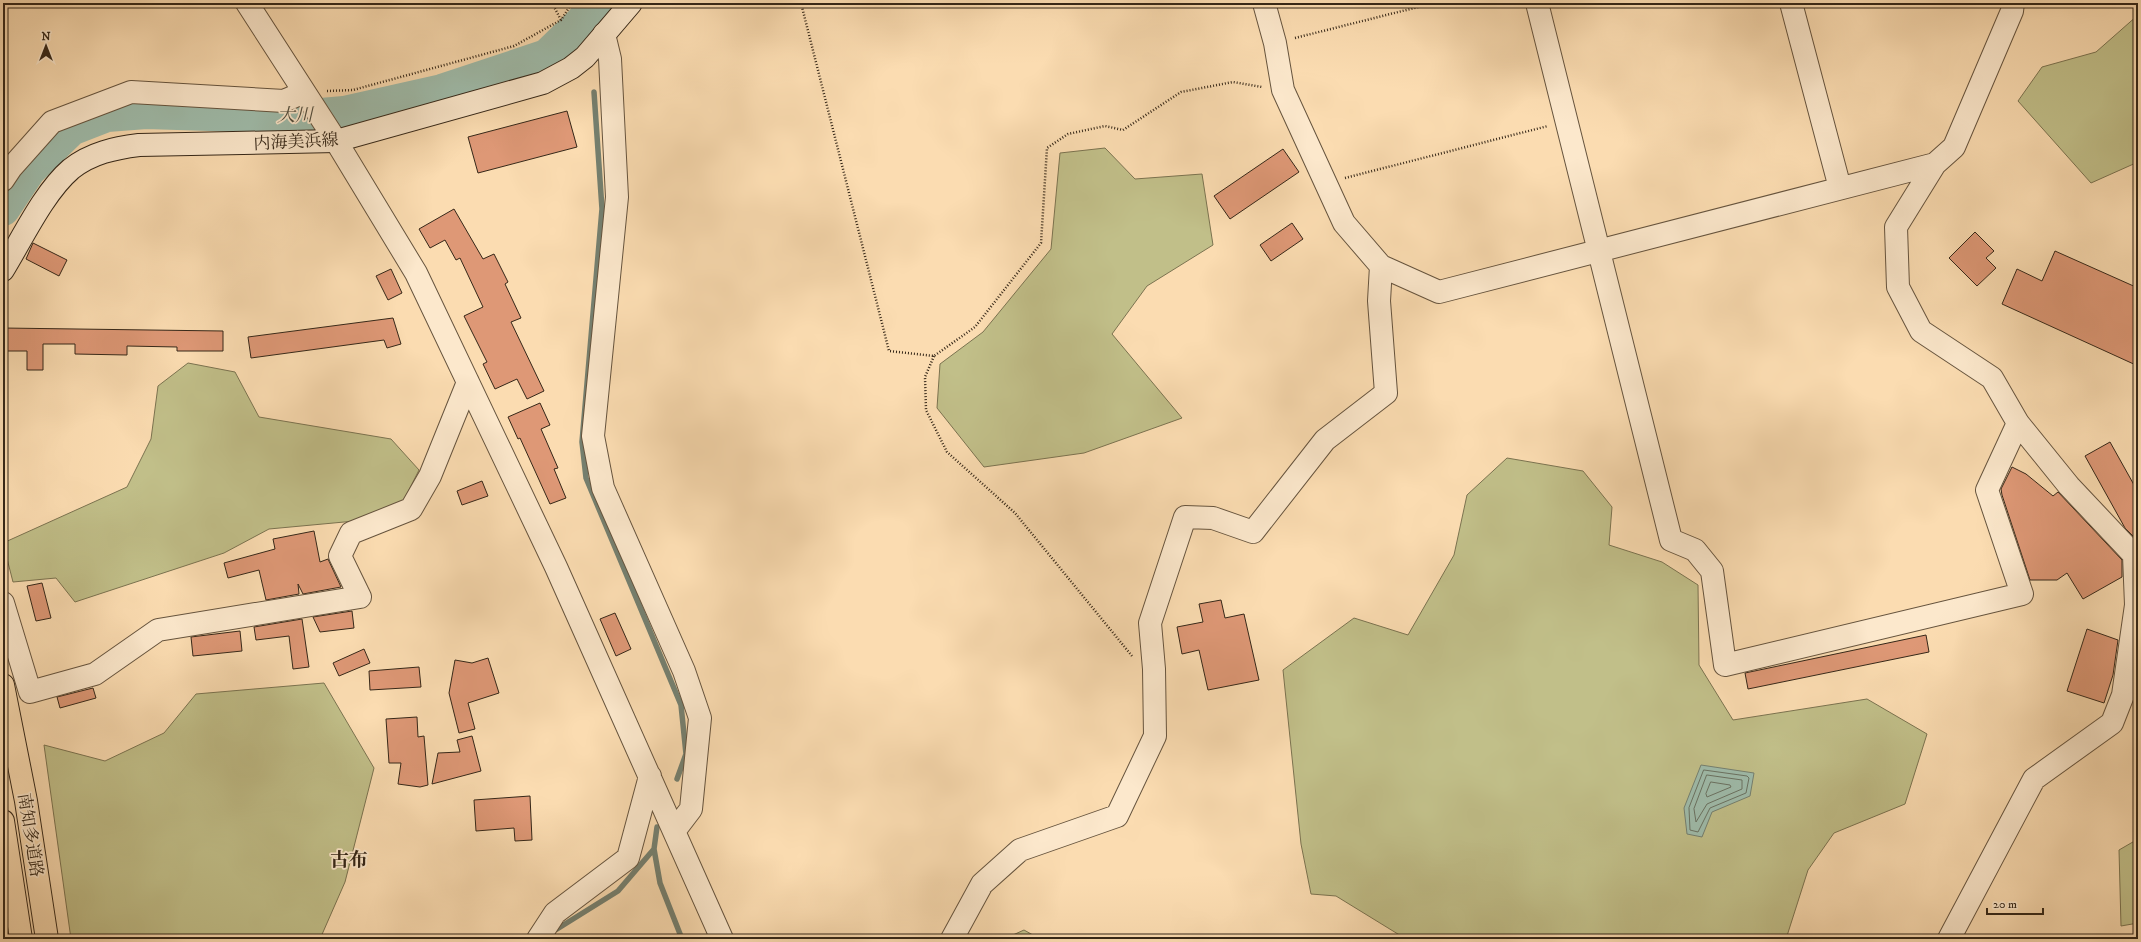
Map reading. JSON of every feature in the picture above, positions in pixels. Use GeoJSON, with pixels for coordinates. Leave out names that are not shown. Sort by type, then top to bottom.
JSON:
{"type":"FeatureCollection","features":[{"type":"Feature","properties":{"kind":"highway","name":"南知多道路"},"geometry":{"type":"LineString","coordinates":[[3,685],[26,801],[46,939]]}},
{"type":"Feature","properties":{"kind":"highway","name":"南知多道路"},"geometry":{"type":"LineString","coordinates":[[3,821],[21,939]]}},
{"type":"Feature","properties":{"kind":"street"},"geometry":{"type":"LineString","coordinates":[[247,3],[332,135],[416,273],[556,567],[675,830],[722,939]]}},
{"type":"Feature","properties":{"kind":"street","name":"内海美浜線"},"geometry":{"type":"LineString","coordinates":[[3,270],[52,189],[72,169],[94,156],[115,148],[139,145],[332,135],[543,83],[571,68],[585,57],[631,3]]}},
{"type":"Feature","properties":{"kind":"street"},"geometry":{"type":"LineString","coordinates":[[1264,3],[1275,43],[1283,90],[1344,224],[1381,266],[1439,292],[1600,249],[1935,164]]}},
{"type":"Feature","properties":{"kind":"street"},"geometry":{"type":"LineString","coordinates":[[1537,3],[1600,249],[1671,540],[1695,550],[1712,570],[1725,665],[2022,594],[1988,490],[2018,423]]}},
{"type":"Feature","properties":{"kind":"street"},"geometry":{"type":"LineString","coordinates":[[1791,3],[1840,188]]}},
{"type":"Feature","properties":{"kind":"street"},"geometry":{"type":"LineString","coordinates":[[1949,939],[2034,779],[2112,723],[2123,695],[2136,605],[2134,555],[2069,486],[2018,423],[1992,378],[1921,331],[1898,287],[1896,227],[1935,164],[1954,147],[2012,11],[2013,3]]}},
{"type":"Feature","properties":{"kind":"street"},"geometry":{"type":"LineString","coordinates":[[604,34],[610,59],[617,197],[593,436],[603,488],[684,671],[700,718],[691,809],[675,830]]}},
{"type":"Feature","properties":{"kind":"street"},"geometry":{"type":"LineString","coordinates":[[6,168],[52,122],[131,92],[284,101],[307,97]]}},
{"type":"Feature","properties":{"kind":"street"},"geometry":{"type":"LineString","coordinates":[[952,939],[982,884],[1020,850],[1117,816],[1155,736],[1154,670],[1150,623],[1185,517],[1213,518],[1253,532],[1325,440],[1386,393],[1379,301],[1381,266]]}},
{"type":"Feature","properties":{"kind":"street"},"geometry":{"type":"LineString","coordinates":[[3,603],[30,692],[95,674],[158,630],[360,597],[340,556],[351,533],[411,509],[430,476],[468,382]]}},
{"type":"Feature","properties":{"kind":"street"},"geometry":{"type":"LineString","coordinates":[[538,939],[555,913],[628,858],[650,776]]}},
{"type":"Feature","properties":{"kind":"path"},"geometry":{"type":"LineString","coordinates":[[552,3],[561,20]]}},
{"type":"Feature","properties":{"kind":"path"},"geometry":{"type":"LineString","coordinates":[[307,97],[353,90],[514,46],[561,20],[572,3]]}},
{"type":"Feature","properties":{"kind":"path"},"geometry":{"type":"LineString","coordinates":[[801,3],[889,351],[934,356]]}},
{"type":"Feature","properties":{"kind":"path"},"geometry":{"type":"LineString","coordinates":[[1275,43],[1434,3]]}},
{"type":"Feature","properties":{"kind":"path"},"geometry":{"type":"LineString","coordinates":[[1154,670],[1140,666],[1015,512],[947,452],[926,410],[925,377],[934,356],[975,327],[1041,243],[1047,148],[1068,134],[1105,126],[1124,130],[1181,92],[1233,82],[1283,90]]}},
{"type":"Feature","properties":{"kind":"path"},"geometry":{"type":"LineString","coordinates":[[1326,183],[1567,121]]}},
{"type":"Feature","properties":{"kind":"shaded area"},"geometry":{"type":"Polygon","coordinates":[[[2138,15],[2138,162],[2091,183],[2018,101],[2042,67],[2096,52],[2138,15]]]}},
{"type":"Feature","properties":{"kind":"shaded area"},"geometry":{"type":"Polygon","coordinates":[[[1105,148],[1135,179],[1202,174],[1213,245],[1147,286],[1112,334],[1182,418],[1084,453],[984,467],[937,408],[940,364],[983,332],[1051,249],[1060,153],[1105,148]]]}},
{"type":"Feature","properties":{"kind":"shaded area"},"geometry":{"type":"Polygon","coordinates":[[[188,363],[235,372],[259,417],[391,439],[419,470],[403,502],[355,521],[269,529],[224,553],[75,602],[56,578],[13,582],[3,543],[127,487],[151,439],[158,386],[188,363]]]}},
{"type":"Feature","properties":{"kind":"shaded area"},"geometry":{"type":"Polygon","coordinates":[[[1507,458],[1583,471],[1612,507],[1609,545],[1662,562],[1698,585],[1699,665],[1733,720],[1867,699],[1927,734],[1905,804],[1834,833],[1808,870],[1786,939],[1406,939],[1336,896],[1311,894],[1301,844],[1283,670],[1354,618],[1408,635],[1454,555],[1467,495],[1507,458]]]}},
{"type":"Feature","properties":{"kind":"shaded area"},"geometry":{"type":"Polygon","coordinates":[[[324,683],[374,768],[345,882],[320,939],[71,939],[44,745],[105,761],[164,733],[196,694],[324,683]]]}},
{"type":"Feature","properties":{"kind":"shaded area"},"geometry":{"type":"Polygon","coordinates":[[[2138,839],[2138,923],[2121,926],[2119,850],[2138,839]]]}},
{"type":"Feature","properties":{"kind":"shaded area"},"geometry":{"type":"Polygon","coordinates":[[[1024,930],[1040,939],[1004,939],[1024,930]]]}},
{"type":"Feature","properties":{"kind":"water"},"geometry":{"type":"Polygon","coordinates":[[[1701,765],[1754,773],[1750,796],[1712,812],[1702,837],[1687,834],[1684,808],[1701,765]]]}},
{"type":"Feature","properties":{"kind":"building"},"geometry":{"type":"Polygon","coordinates":[[[567,111],[577,147],[478,173],[468,137],[567,111]]]}},
{"type":"Feature","properties":{"kind":"building"},"geometry":{"type":"Polygon","coordinates":[[[1283,149],[1299,172],[1230,219],[1214,196],[1283,149]]]}},
{"type":"Feature","properties":{"kind":"building"},"geometry":{"type":"Polygon","coordinates":[[[454,209],[483,259],[494,254],[508,282],[505,284],[521,318],[511,322],[544,391],[527,399],[517,379],[495,389],[483,364],[487,362],[464,316],[483,307],[460,258],[456,260],[445,240],[430,248],[419,229],[454,209]]]}},
{"type":"Feature","properties":{"kind":"building"},"geometry":{"type":"Polygon","coordinates":[[[1292,223],[1303,239],[1271,261],[1260,245],[1292,223]]]}},
{"type":"Feature","properties":{"kind":"building"},"geometry":{"type":"Polygon","coordinates":[[[1975,232],[1994,251],[1986,258],[1996,268],[1977,286],[1949,258],[1975,232]]]}},
{"type":"Feature","properties":{"kind":"building"},"geometry":{"type":"Polygon","coordinates":[[[33,243],[67,260],[59,276],[26,259],[33,243]]]}},
{"type":"Feature","properties":{"kind":"building"},"geometry":{"type":"Polygon","coordinates":[[[2055,251],[2138,288],[2138,366],[2002,304],[2017,269],[2042,281],[2055,251]]]}},
{"type":"Feature","properties":{"kind":"building"},"geometry":{"type":"Polygon","coordinates":[[[391,269],[402,293],[388,300],[376,276],[391,269]]]}},
{"type":"Feature","properties":{"kind":"building"},"geometry":{"type":"Polygon","coordinates":[[[393,318],[401,344],[387,348],[384,340],[251,358],[248,337],[393,318]]]}},
{"type":"Feature","properties":{"kind":"building"},"geometry":{"type":"Polygon","coordinates":[[[3,328],[223,331],[223,351],[177,351],[177,347],[127,346],[127,355],[75,354],[75,344],[43,344],[43,370],[27,370],[27,351],[3,351],[3,328]]]}},
{"type":"Feature","properties":{"kind":"building"},"geometry":{"type":"Polygon","coordinates":[[[540,403],[550,425],[541,429],[558,468],[554,469],[566,498],[550,504],[520,438],[518,439],[508,417],[540,403]]]}},
{"type":"Feature","properties":{"kind":"building"},"geometry":{"type":"Polygon","coordinates":[[[2110,442],[2138,492],[2138,541],[2125,528],[2085,456],[2110,442]]]}},
{"type":"Feature","properties":{"kind":"building"},"geometry":{"type":"Polygon","coordinates":[[[2012,467],[2026,474],[2053,496],[2058,492],[2122,560],[2122,577],[2083,599],[2067,573],[2057,580],[2030,580],[2001,489],[2012,467]]]}},
{"type":"Feature","properties":{"kind":"building"},"geometry":{"type":"Polygon","coordinates":[[[482,481],[488,496],[462,505],[457,491],[482,481]]]}},
{"type":"Feature","properties":{"kind":"building"},"geometry":{"type":"Polygon","coordinates":[[[314,531],[320,562],[328,559],[341,587],[303,594],[298,584],[299,594],[266,600],[259,570],[228,578],[224,563],[275,549],[273,539],[314,531]]]}},
{"type":"Feature","properties":{"kind":"building"},"geometry":{"type":"Polygon","coordinates":[[[42,583],[51,618],[36,621],[27,586],[42,583]]]}},
{"type":"Feature","properties":{"kind":"building"},"geometry":{"type":"Polygon","coordinates":[[[1221,600],[1225,618],[1244,614],[1259,680],[1208,690],[1199,650],[1182,654],[1177,627],[1203,622],[1199,604],[1221,600]]]}},
{"type":"Feature","properties":{"kind":"building"},"geometry":{"type":"Polygon","coordinates":[[[352,611],[354,628],[320,632],[313,617],[352,611]]]}},
{"type":"Feature","properties":{"kind":"building"},"geometry":{"type":"Polygon","coordinates":[[[615,613],[631,649],[616,656],[600,619],[615,613]]]}},
{"type":"Feature","properties":{"kind":"building"},"geometry":{"type":"Polygon","coordinates":[[[302,619],[309,667],[293,669],[289,636],[256,640],[254,627],[302,619]]]}},
{"type":"Feature","properties":{"kind":"building"},"geometry":{"type":"Polygon","coordinates":[[[2087,629],[2118,640],[2113,675],[2104,703],[2067,691],[2087,629]]]}},
{"type":"Feature","properties":{"kind":"building"},"geometry":{"type":"Polygon","coordinates":[[[240,631],[242,651],[193,656],[191,637],[240,631]]]}},
{"type":"Feature","properties":{"kind":"building"},"geometry":{"type":"Polygon","coordinates":[[[1926,635],[1929,652],[1748,689],[1745,673],[1926,635]]]}},
{"type":"Feature","properties":{"kind":"building"},"geometry":{"type":"Polygon","coordinates":[[[364,649],[370,663],[339,676],[333,663],[364,649]]]}},
{"type":"Feature","properties":{"kind":"building"},"geometry":{"type":"Polygon","coordinates":[[[488,658],[499,693],[468,703],[475,729],[459,733],[449,693],[455,660],[472,663],[488,658]]]}},
{"type":"Feature","properties":{"kind":"building"},"geometry":{"type":"Polygon","coordinates":[[[419,667],[421,687],[370,690],[369,671],[419,667]]]}},
{"type":"Feature","properties":{"kind":"building"},"geometry":{"type":"Polygon","coordinates":[[[93,688],[96,698],[60,708],[57,697],[93,688]]]}},
{"type":"Feature","properties":{"kind":"building"},"geometry":{"type":"Polygon","coordinates":[[[417,717],[418,737],[424,736],[428,785],[420,787],[398,784],[401,763],[389,763],[386,719],[417,717]]]}},
{"type":"Feature","properties":{"kind":"building"},"geometry":{"type":"Polygon","coordinates":[[[472,736],[481,771],[432,784],[438,753],[460,752],[457,740],[472,736]]]}},
{"type":"Feature","properties":{"kind":"building"},"geometry":{"type":"Polygon","coordinates":[[[530,796],[532,840],[515,841],[514,828],[476,831],[474,800],[530,796]]]}},
{"type":"Feature","properties":{"kind":"waterway","name":"大川"},"geometry":{"type":"LineString","coordinates":[[3,209],[29,170],[71,129],[107,115],[146,112],[299,117],[344,113],[442,91],[547,56],[582,22],[596,3]]}},
{"type":"Feature","properties":{"kind":"waterway"},"geometry":{"type":"LineString","coordinates":[[594,92],[602,209],[582,442],[586,478],[681,705],[686,754],[677,779]]}},
{"type":"Feature","properties":{"kind":"waterway"},"geometry":{"type":"LineString","coordinates":[[657,827],[654,849],[660,883],[682,939]]}},
{"type":"Feature","properties":{"kind":"waterway"},"geometry":{"type":"LineString","coordinates":[[557,929],[618,891],[654,849]]}},
{"type":"Feature","properties":{"kind":"district","name":"古布"},"geometry":{"type":"Point","coordinates":[349,859]}}]}
